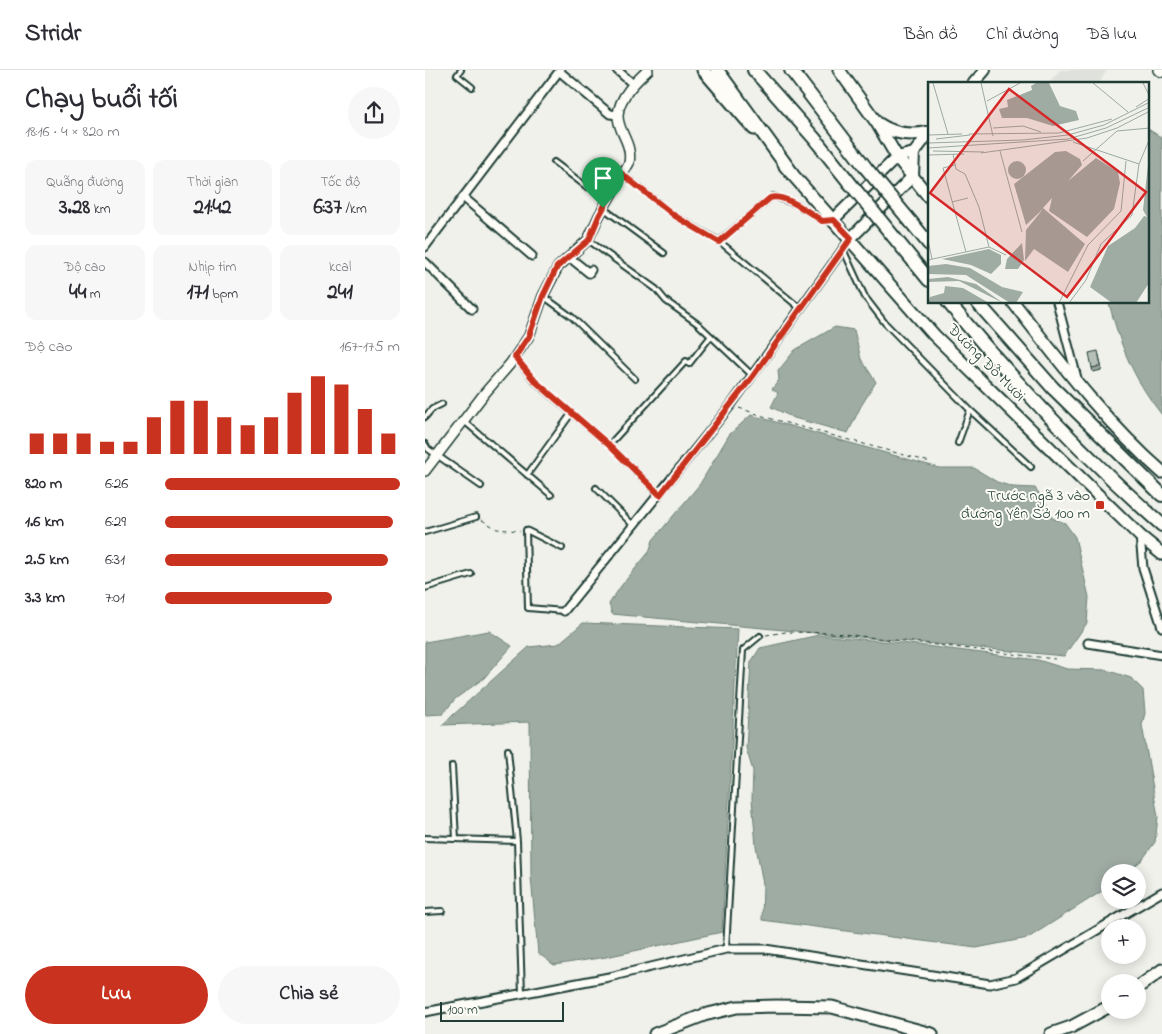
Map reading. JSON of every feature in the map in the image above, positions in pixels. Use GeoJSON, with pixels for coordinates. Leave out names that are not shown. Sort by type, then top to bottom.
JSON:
{"type":"FeatureCollection","features":[{"type":"Feature","properties":{"kind":"highway"},"geometry":{"type":"LineString","coordinates":[[717,70],[791,172]]}},
{"type":"Feature","properties":{"kind":"highway"},"geometry":{"type":"LineString","coordinates":[[754,70],[814,138],[928,279]]}},
{"type":"Feature","properties":{"kind":"highway"},"geometry":{"type":"LineString","coordinates":[[791,70],[866,168],[928,243]]}},
{"type":"Feature","properties":{"kind":"highway"},"geometry":{"type":"LineString","coordinates":[[950,304],[1037,404],[1102,470],[1162,525]]}},
{"type":"Feature","properties":{"kind":"highway"},"geometry":{"type":"LineString","coordinates":[[979,304],[1053,388],[1162,495]]}},
{"type":"Feature","properties":{"kind":"main road","name":"Đường Đỗ Mười"},"geometry":{"type":"LineString","coordinates":[[703,70],[934,335],[1140,536],[1162,554]]}},
{"type":"Feature","properties":{"kind":"main road"},"geometry":{"type":"LineString","coordinates":[[839,70],[877,123],[897,157],[928,196]]}},
{"type":"Feature","properties":{"kind":"main road"},"geometry":{"type":"LineString","coordinates":[[975,82],[985,70]]}},
{"type":"Feature","properties":{"kind":"main road"},"geometry":{"type":"LineString","coordinates":[[877,123],[890,132],[915,135],[928,132]]}},
{"type":"Feature","properties":{"kind":"main road"},"geometry":{"type":"LineString","coordinates":[[851,238],[913,176],[914,153],[928,133]]}},
{"type":"Feature","properties":{"kind":"main road"},"geometry":{"type":"LineString","coordinates":[[834,220],[897,157],[914,153]]}},
{"type":"Feature","properties":{"kind":"main road"},"geometry":{"type":"LineString","coordinates":[[1015,304],[1079,386],[1129,443],[1162,472]]}},
{"type":"Feature","properties":{"kind":"main road"},"geometry":{"type":"LineString","coordinates":[[1146,982],[1162,970]]}},
{"type":"Feature","properties":{"kind":"main road"},"geometry":{"type":"LineString","coordinates":[[655,1034],[704,1015],[737,1007],[777,1006],[832,1007],[932,1034]]}},
{"type":"Feature","properties":{"kind":"main road"},"geometry":{"type":"LineString","coordinates":[[1051,1034],[1071,1027],[1101,1011]]}},
{"type":"Feature","properties":{"kind":"street"},"geometry":{"type":"LineString","coordinates":[[617,70],[633,84]]}},
{"type":"Feature","properties":{"kind":"street"},"geometry":{"type":"LineString","coordinates":[[425,471],[515,357],[529,336],[543,296],[557,267],[589,240],[603,208],[629,163],[631,155],[618,115],[623,101],[633,84],[648,70]]}},
{"type":"Feature","properties":{"kind":"street"},"geometry":{"type":"LineString","coordinates":[[1158,70],[1162,72]]}},
{"type":"Feature","properties":{"kind":"street"},"geometry":{"type":"LineString","coordinates":[[425,248],[559,71],[610,114],[618,115]]}},
{"type":"Feature","properties":{"kind":"street"},"geometry":{"type":"LineString","coordinates":[[463,197],[532,256]]}},
{"type":"Feature","properties":{"kind":"street"},"geometry":{"type":"LineString","coordinates":[[564,611],[660,495],[731,405],[851,238]]}},
{"type":"Feature","properties":{"kind":"street"},"geometry":{"type":"LineString","coordinates":[[569,257],[589,273],[591,270]]}},
{"type":"Feature","properties":{"kind":"street"},"geometry":{"type":"LineString","coordinates":[[425,262],[472,309]]}},
{"type":"Feature","properties":{"kind":"street"},"geometry":{"type":"LineString","coordinates":[[1058,304],[1073,354],[1079,386]]}},
{"type":"Feature","properties":{"kind":"street"},"geometry":{"type":"LineString","coordinates":[[1140,536],[1143,568],[1162,627]]}},
{"type":"Feature","properties":{"kind":"street"},"geometry":{"type":"LineString","coordinates":[[1088,643],[1162,655]]}},
{"type":"Feature","properties":{"kind":"street"},"geometry":{"type":"LineString","coordinates":[[425,1012],[609,978],[726,949],[765,949],[990,984],[1016,978],[1162,892]]}},
{"type":"Feature","properties":{"kind":"lane"},"geometry":{"type":"LineString","coordinates":[[461,70],[457,76],[471,87]]}},
{"type":"Feature","properties":{"kind":"lane"},"geometry":{"type":"LineString","coordinates":[[554,162],[587,187],[597,176],[615,187]]}},
{"type":"Feature","properties":{"kind":"lane"},"geometry":{"type":"LineString","coordinates":[[622,174],[675,216],[719,242],[801,309]]}},
{"type":"Feature","properties":{"kind":"lane"},"geometry":{"type":"LineString","coordinates":[[719,242],[773,196],[798,205],[822,221],[834,220]]}},
{"type":"Feature","properties":{"kind":"lane"},"geometry":{"type":"LineString","coordinates":[[603,208],[664,253]]}},
{"type":"Feature","properties":{"kind":"lane"},"geometry":{"type":"LineString","coordinates":[[589,240],[656,288],[666,301],[698,324],[753,376]]}},
{"type":"Feature","properties":{"kind":"lane"},"geometry":{"type":"LineString","coordinates":[[843,249],[865,297],[905,345],[1031,467]]}},
{"type":"Feature","properties":{"kind":"lane"},"geometry":{"type":"LineString","coordinates":[[543,296],[572,317],[635,379]]}},
{"type":"Feature","properties":{"kind":"lane"},"geometry":{"type":"LineString","coordinates":[[609,445],[685,362],[689,364],[711,336]]}},
{"type":"Feature","properties":{"kind":"lane"},"geometry":{"type":"LineString","coordinates":[[515,357],[535,381],[609,445],[660,495]]}},
{"type":"Feature","properties":{"kind":"lane"},"geometry":{"type":"LineString","coordinates":[[425,417],[432,409],[442,404]]}},
{"type":"Feature","properties":{"kind":"lane"},"geometry":{"type":"LineString","coordinates":[[958,443],[970,410]]}},
{"type":"Feature","properties":{"kind":"lane"},"geometry":{"type":"LineString","coordinates":[[527,475],[571,414]]}},
{"type":"Feature","properties":{"kind":"lane"},"geometry":{"type":"LineString","coordinates":[[464,421],[551,496]]}},
{"type":"Feature","properties":{"kind":"lane"},"geometry":{"type":"LineString","coordinates":[[425,444],[428,449],[438,454],[481,486]]}},
{"type":"Feature","properties":{"kind":"lane"},"geometry":{"type":"LineString","coordinates":[[597,488],[634,526]]}},
{"type":"Feature","properties":{"kind":"lane"},"geometry":{"type":"LineString","coordinates":[[425,532],[476,517]]}},
{"type":"Feature","properties":{"kind":"lane"},"geometry":{"type":"LineString","coordinates":[[562,548],[526,530],[528,608],[564,611]]}},
{"type":"Feature","properties":{"kind":"lane"},"geometry":{"type":"LineString","coordinates":[[425,588],[471,574]]}},
{"type":"Feature","properties":{"kind":"lane"},"geometry":{"type":"LineString","coordinates":[[726,949],[743,650],[760,636]]}},
{"type":"Feature","properties":{"kind":"lane"},"geometry":{"type":"LineString","coordinates":[[508,750],[517,841],[522,995]]}},
{"type":"Feature","properties":{"kind":"lane"},"geometry":{"type":"LineString","coordinates":[[452,766],[456,839]]}},
{"type":"Feature","properties":{"kind":"lane"},"geometry":{"type":"LineString","coordinates":[[425,838],[517,841]]}},
{"type":"Feature","properties":{"kind":"lane"},"geometry":{"type":"LineString","coordinates":[[425,912],[442,911]]}},
{"type":"Feature","properties":{"kind":"path"},"geometry":{"type":"LineString","coordinates":[[731,405],[772,419],[931,462]]}},
{"type":"Feature","properties":{"kind":"path"},"geometry":{"type":"LineString","coordinates":[[476,517],[497,529],[526,530]]}},
{"type":"Feature","properties":{"kind":"path"},"geometry":{"type":"LineString","coordinates":[[760,636],[786,632],[835,633],[1055,659]]}},
{"type":"Feature","properties":{"kind":"shaded area"},"geometry":{"type":"Polygon","coordinates":[[[1060,70],[1107,70],[1100,82],[1049,82],[1060,70]]]}},
{"type":"Feature","properties":{"kind":"shaded area"},"geometry":{"type":"Polygon","coordinates":[[[1149,130],[1162,138],[1162,415],[1143,388],[1129,362],[1109,304],[1149,304],[1149,130]]]}},
{"type":"Feature","properties":{"kind":"shaded area"},"geometry":{"type":"Polygon","coordinates":[[[835,327],[854,330],[861,359],[876,382],[861,406],[848,433],[794,418],[771,407],[778,393],[772,389],[779,380],[778,371],[795,350],[835,327]]]}},
{"type":"Feature","properties":{"kind":"shaded area"},"geometry":{"type":"Polygon","coordinates":[[[751,415],[939,468],[974,468],[997,482],[1013,487],[1035,488],[1045,501],[1052,518],[1065,523],[1075,537],[1089,597],[1087,623],[1064,656],[612,614],[609,604],[649,552],[653,540],[700,484],[729,435],[751,415]]]}},
{"type":"Feature","properties":{"kind":"shaded area"},"geometry":{"type":"Polygon","coordinates":[[[583,623],[738,629],[722,932],[606,957],[554,965],[538,953],[531,877],[530,722],[442,725],[529,647],[558,644],[583,623]]]}},
{"type":"Feature","properties":{"kind":"shaded area"},"geometry":{"type":"Polygon","coordinates":[[[489,631],[512,646],[484,678],[455,699],[443,714],[425,715],[425,642],[489,631]]]}},
{"type":"Feature","properties":{"kind":"shaded area"},"geometry":{"type":"Polygon","coordinates":[[[819,635],[1038,660],[1067,669],[1106,670],[1131,678],[1143,690],[1145,713],[1142,725],[1158,817],[1155,842],[1137,864],[1101,864],[1101,892],[1028,938],[976,948],[762,920],[763,884],[756,846],[752,799],[753,771],[746,748],[751,662],[760,648],[819,635]]]}},
{"type":"Feature","properties":{"kind":"building"},"geometry":{"type":"Polygon","coordinates":[[[1098,351],[1101,366],[1092,368],[1089,353],[1098,351]]]}},
{"type":"Feature","properties":{"kind":"place","name":"Trước ngã 3 vào đường Yên Sở 100 m"},"geometry":{"type":"Point","coordinates":[1100,505]}},
{"type":"Feature","properties":{"kind":"route"},"geometry":{"type":"LineString","coordinates":[[622,174],[675,216],[719,242],[773,196],[798,205],[822,221],[834,220],[851,238],[753,376],[660,495],[609,445],[535,381],[515,357],[529,336],[543,296],[557,267],[589,240],[603,208],[622,174]]}}]}
